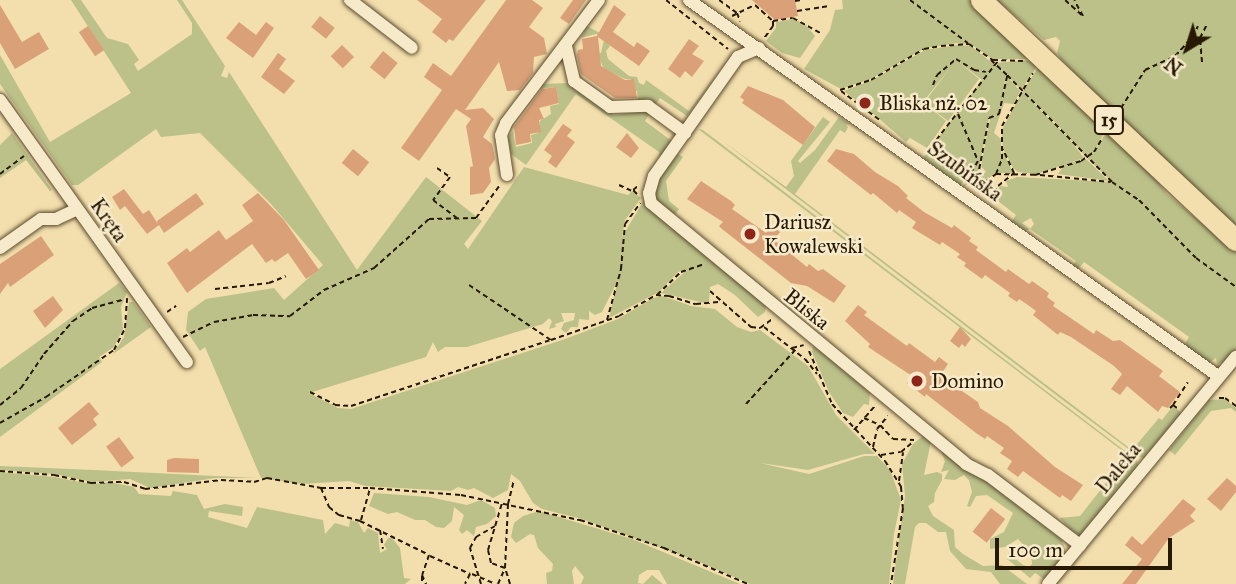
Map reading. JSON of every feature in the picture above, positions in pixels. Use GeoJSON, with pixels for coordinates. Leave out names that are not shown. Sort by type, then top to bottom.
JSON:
{"type":"FeatureCollection","features":[{"type":"Feature","properties":{"kind":"main road","name":"15"},"geometry":{"type":"LineString","coordinates":[[981,0],[1236,240]]}},
{"type":"Feature","properties":{"kind":"street"},"geometry":{"type":"LineString","coordinates":[[350,0],[412,48]]}},
{"type":"Feature","properties":{"kind":"street"},"geometry":{"type":"LineString","coordinates":[[507,175],[502,143],[503,128],[599,0]]}},
{"type":"Feature","properties":{"kind":"street","name":"Szubińska"},"geometry":{"type":"LineString","coordinates":[[689,0],[761,45],[918,162],[1218,376]]}},
{"type":"Feature","properties":{"kind":"street"},"geometry":{"type":"LineString","coordinates":[[649,193],[654,176],[735,55],[737,28]]}},
{"type":"Feature","properties":{"kind":"street"},"geometry":{"type":"LineString","coordinates":[[735,55],[761,45]]}},
{"type":"Feature","properties":{"kind":"street"},"geometry":{"type":"LineString","coordinates":[[566,46],[574,81],[610,107],[648,106],[685,132]]}},
{"type":"Feature","properties":{"kind":"street","name":"Kręta"},"geometry":{"type":"LineString","coordinates":[[0,100],[77,209],[131,295],[187,362]]}},
{"type":"Feature","properties":{"kind":"street","name":"Bliska"},"geometry":{"type":"LineString","coordinates":[[649,193],[653,205],[778,311],[966,464],[988,475],[1080,545]]}},
{"type":"Feature","properties":{"kind":"street"},"geometry":{"type":"LineString","coordinates":[[0,248],[41,219],[56,219],[77,209]]}},
{"type":"Feature","properties":{"kind":"street","name":"Daleka"},"geometry":{"type":"LineString","coordinates":[[1048,584],[1236,357]]}},
{"type":"Feature","properties":{"kind":"path"},"geometry":{"type":"LineString","coordinates":[[666,0],[735,55]]}},
{"type":"Feature","properties":{"kind":"path"},"geometry":{"type":"LineString","coordinates":[[754,0],[755,5],[773,21]]}},
{"type":"Feature","properties":{"kind":"path"},"geometry":{"type":"LineString","coordinates":[[795,1],[801,0]]}},
{"type":"Feature","properties":{"kind":"path"},"geometry":{"type":"LineString","coordinates":[[910,0],[989,58],[1112,182],[1142,203],[1196,258],[1236,287]]}},
{"type":"Feature","properties":{"kind":"path"},"geometry":{"type":"LineString","coordinates":[[1065,0],[1083,16],[1074,0]]}},
{"type":"Feature","properties":{"kind":"path"},"geometry":{"type":"LineString","coordinates":[[737,28],[730,18],[755,5]]}},
{"type":"Feature","properties":{"kind":"path"},"geometry":{"type":"LineString","coordinates":[[797,11],[828,6]]}},
{"type":"Feature","properties":{"kind":"path"},"geometry":{"type":"LineString","coordinates":[[773,21],[793,18],[822,34]]}},
{"type":"Feature","properties":{"kind":"path"},"geometry":{"type":"LineString","coordinates":[[761,45],[773,26],[773,21]]}},
{"type":"Feature","properties":{"kind":"path"},"geometry":{"type":"LineString","coordinates":[[1202,62],[1200,38],[1207,24]]}},
{"type":"Feature","properties":{"kind":"path"},"geometry":{"type":"LineString","coordinates":[[840,90],[871,80],[924,50],[956,44],[972,46]]}},
{"type":"Feature","properties":{"kind":"path"},"geometry":{"type":"LineString","coordinates":[[989,58],[999,61],[1026,61],[1041,56]]}},
{"type":"Feature","properties":{"kind":"path"},"geometry":{"type":"LineString","coordinates":[[957,113],[978,161],[963,184],[976,187],[996,174],[1002,148],[1002,125],[1041,56]]}},
{"type":"Feature","properties":{"kind":"path"},"geometry":{"type":"LineString","coordinates":[[933,85],[937,75],[956,59],[974,70],[987,72]]}},
{"type":"Feature","properties":{"kind":"path"},"geometry":{"type":"LineString","coordinates":[[918,162],[994,63],[999,61]]}},
{"type":"Feature","properties":{"kind":"path"},"geometry":{"type":"LineString","coordinates":[[973,201],[989,118],[999,114],[1007,75]]}},
{"type":"Feature","properties":{"kind":"path"},"geometry":{"type":"LineString","coordinates":[[986,210],[998,186],[1014,173],[1002,148]]}},
{"type":"Feature","properties":{"kind":"path"},"geometry":{"type":"LineString","coordinates":[[0,174],[20,158],[30,156]]}},
{"type":"Feature","properties":{"kind":"path"},"geometry":{"type":"LineString","coordinates":[[437,168],[450,177],[433,200],[457,218]]}},
{"type":"Feature","properties":{"kind":"path"},"geometry":{"type":"LineString","coordinates":[[172,342],[214,322],[253,315],[290,316],[324,290],[374,268],[429,219],[476,218],[507,175]]}},
{"type":"Feature","properties":{"kind":"path"},"geometry":{"type":"LineString","coordinates":[[1035,175],[1112,182]]}},
{"type":"Feature","properties":{"kind":"path"},"geometry":{"type":"LineString","coordinates":[[619,185],[633,190]]}},
{"type":"Feature","properties":{"kind":"path"},"geometry":{"type":"LineString","coordinates":[[606,321],[621,269],[625,224],[649,193]]}},
{"type":"Feature","properties":{"kind":"path"},"geometry":{"type":"LineString","coordinates":[[310,392],[335,405],[357,405],[606,321],[656,295],[681,272],[718,260]]}},
{"type":"Feature","properties":{"kind":"path"},"geometry":{"type":"LineString","coordinates":[[215,289],[269,282],[286,276]]}},
{"type":"Feature","properties":{"kind":"path"},"geometry":{"type":"LineString","coordinates":[[469,285],[551,340]]}},
{"type":"Feature","properties":{"kind":"path"},"geometry":{"type":"LineString","coordinates":[[710,291],[747,325],[755,328],[764,326],[778,311]]}},
{"type":"Feature","properties":{"kind":"path"},"geometry":{"type":"LineString","coordinates":[[0,405],[21,388],[44,354],[74,321],[92,307],[131,295],[125,328],[114,350],[46,397],[0,423]]}},
{"type":"Feature","properties":{"kind":"path"},"geometry":{"type":"LineString","coordinates":[[656,295],[696,304],[721,302]]}},
{"type":"Feature","properties":{"kind":"path"},"geometry":{"type":"LineString","coordinates":[[163,314],[176,306]]}},
{"type":"Feature","properties":{"kind":"path"},"geometry":{"type":"LineString","coordinates":[[764,326],[796,349],[819,378]]}},
{"type":"Feature","properties":{"kind":"path"},"geometry":{"type":"LineString","coordinates":[[746,404],[796,349],[806,343],[832,404],[880,455],[899,482]]}},
{"type":"Feature","properties":{"kind":"path"},"geometry":{"type":"LineString","coordinates":[[1173,405],[1188,382]]}},
{"type":"Feature","properties":{"kind":"path"},"geometry":{"type":"LineString","coordinates":[[854,430],[884,396]]}},
{"type":"Feature","properties":{"kind":"path"},"geometry":{"type":"LineString","coordinates":[[1216,398],[1225,398],[1236,406]]}},
{"type":"Feature","properties":{"kind":"path"},"geometry":{"type":"LineString","coordinates":[[873,448],[873,436],[897,407]]}},
{"type":"Feature","properties":{"kind":"path"},"geometry":{"type":"LineString","coordinates":[[864,418],[880,425],[893,439],[914,440]]}},
{"type":"Feature","properties":{"kind":"path"},"geometry":{"type":"LineString","coordinates":[[880,455],[890,456],[904,450],[923,428]]}},
{"type":"Feature","properties":{"kind":"path"},"geometry":{"type":"LineString","coordinates":[[891,584],[903,508],[898,470],[904,450]]}},
{"type":"Feature","properties":{"kind":"path"},"geometry":{"type":"LineString","coordinates":[[0,471],[54,475],[91,483],[124,482],[145,489],[221,480],[254,482],[267,478],[321,488],[370,488],[461,495],[592,524],[664,548],[748,584]]}},
{"type":"Feature","properties":{"kind":"path"},"geometry":{"type":"LineString","coordinates":[[510,584],[505,568],[508,504],[514,480]]}},
{"type":"Feature","properties":{"kind":"path"},"geometry":{"type":"LineString","coordinates":[[321,488],[329,508],[339,515],[380,530],[470,574],[497,584],[505,568]]}},
{"type":"Feature","properties":{"kind":"path"},"geometry":{"type":"LineString","coordinates":[[360,521],[370,488]]}},
{"type":"Feature","properties":{"kind":"path"},"geometry":{"type":"LineString","coordinates":[[502,503],[488,558],[491,563],[505,568]]}},
{"type":"Feature","properties":{"kind":"path"},"geometry":{"type":"LineString","coordinates":[[481,584],[482,579],[470,548],[476,537],[495,526]]}},
{"type":"Feature","properties":{"kind":"path"},"geometry":{"type":"LineString","coordinates":[[380,530],[383,549]]}},
{"type":"Feature","properties":{"kind":"path"},"geometry":{"type":"LineString","coordinates":[[424,584],[422,575],[429,555]]}},
{"type":"Feature","properties":{"kind":"path"},"geometry":{"type":"LineString","coordinates":[[465,584],[470,574]]}},
{"type":"Feature","properties":{"kind":"green space"},"geometry":{"type":"Polygon","coordinates":[[[71,0],[81,0],[107,38],[128,44],[139,60],[134,64],[138,71],[192,34],[192,23],[177,0],[182,0],[225,66],[221,76],[227,78],[229,72],[357,270],[426,177],[482,221],[464,244],[468,249],[524,167],[628,195],[632,191],[641,198],[625,220],[622,237],[644,200],[766,306],[765,312],[758,317],[735,295],[718,284],[710,287],[709,302],[705,303],[661,293],[687,270],[678,272],[659,292],[609,318],[618,280],[602,312],[595,315],[589,311],[589,320],[579,319],[578,327],[571,327],[566,333],[561,329],[564,323],[574,320],[575,313],[561,313],[564,321],[555,324],[556,327],[549,329],[552,321],[549,318],[543,324],[467,347],[445,347],[438,352],[433,342],[426,357],[309,393],[338,408],[351,409],[565,339],[618,319],[653,298],[663,296],[691,306],[715,309],[737,327],[751,332],[760,330],[808,366],[836,415],[875,454],[864,454],[808,470],[760,463],[809,474],[864,456],[877,456],[890,470],[901,500],[894,534],[889,584],[750,584],[697,561],[582,519],[542,509],[533,503],[520,481],[511,474],[508,490],[493,498],[474,488],[468,490],[458,487],[451,491],[365,486],[349,481],[302,484],[261,478],[205,347],[200,351],[186,330],[188,312],[206,299],[274,288],[284,300],[323,265],[271,204],[200,133],[161,137],[156,129],[78,185],[72,185],[0,84],[0,55],[50,142],[131,93],[71,0]]]}},
{"type":"Feature","properties":{"kind":"green space"},"geometry":{"type":"Polygon","coordinates":[[[842,0],[970,0],[1029,59],[992,59],[972,45],[958,43],[925,48],[871,79],[841,89],[804,69],[830,30],[835,10],[843,9],[842,0]]]}},
{"type":"Feature","properties":{"kind":"green space"},"geometry":{"type":"Polygon","coordinates":[[[997,0],[1236,0],[1236,227],[1116,116],[1125,102],[1115,115],[1061,59],[1057,53],[1060,41],[1056,37],[1044,40],[997,0]]]}},
{"type":"Feature","properties":{"kind":"green space"},"geometry":{"type":"Polygon","coordinates":[[[793,19],[805,24],[815,36],[800,58],[782,53],[766,41],[776,28],[776,22],[793,19]]]}},
{"type":"Feature","properties":{"kind":"green space"},"geometry":{"type":"Polygon","coordinates":[[[587,26],[600,33],[610,46],[606,51],[608,59],[629,76],[637,77],[639,83],[644,85],[646,80],[689,111],[725,63],[687,116],[660,98],[656,104],[651,101],[621,106],[638,101],[637,91],[633,91],[631,79],[604,69],[597,53],[601,53],[604,40],[596,34],[581,38],[587,26]]]}},
{"type":"Feature","properties":{"kind":"green space"},"geometry":{"type":"Polygon","coordinates":[[[957,45],[971,46],[1006,74],[1002,98],[1007,76],[1020,91],[1014,104],[1004,103],[994,133],[1001,139],[1001,156],[1003,151],[1013,173],[996,173],[977,186],[979,177],[986,172],[981,166],[990,119],[996,115],[989,118],[976,183],[973,186],[969,183],[963,187],[974,167],[961,185],[923,158],[982,80],[956,60],[979,79],[948,121],[926,105],[946,121],[927,148],[910,138],[906,142],[868,109],[870,105],[861,98],[858,102],[844,91],[872,80],[925,50],[957,45]]]}},
{"type":"Feature","properties":{"kind":"green space"},"geometry":{"type":"Polygon","coordinates":[[[1031,60],[1038,65],[1021,90],[995,63],[1031,60]]]}},
{"type":"Feature","properties":{"kind":"green space"},"geometry":{"type":"Polygon","coordinates":[[[1039,66],[1106,129],[1095,151],[1107,131],[1153,176],[1167,194],[1236,252],[1236,353],[1226,362],[1217,364],[1216,358],[1209,363],[1184,345],[1189,337],[1084,262],[1078,269],[1073,265],[1076,261],[1030,229],[1026,231],[1012,221],[1016,215],[994,198],[996,194],[1002,195],[998,190],[1000,186],[1008,187],[1006,181],[1017,177],[1112,182],[1087,158],[1093,152],[1086,157],[1056,123],[1022,92],[1039,66]],[[1031,218],[1022,223],[1030,229],[1034,224],[1031,218]]]}},
{"type":"Feature","properties":{"kind":"green space"},"geometry":{"type":"Polygon","coordinates":[[[569,83],[614,115],[646,111],[650,113],[645,121],[673,142],[660,157],[659,152],[576,94],[526,165],[511,154],[508,139],[513,131],[516,147],[532,143],[531,135],[538,133],[540,121],[551,114],[550,106],[559,104],[556,87],[540,89],[543,84],[569,83]]]}},
{"type":"Feature","properties":{"kind":"green space"},"geometry":{"type":"Polygon","coordinates":[[[1022,92],[1067,136],[1084,158],[1037,174],[1018,172],[1013,168],[1003,149],[1002,130],[1022,92]]]}},
{"type":"Feature","properties":{"kind":"green space"},"geometry":{"type":"Polygon","coordinates":[[[823,117],[830,122],[798,161],[800,163],[815,150],[839,117],[850,124],[846,125],[848,127],[845,133],[840,130],[795,194],[1132,450],[1173,406],[1181,413],[1144,458],[1139,457],[1064,401],[720,139],[786,187],[794,176],[791,161],[823,117]]]}},
{"type":"Feature","properties":{"kind":"green space"},"geometry":{"type":"Polygon","coordinates":[[[698,129],[703,130],[1137,460],[1138,466],[1081,535],[1072,532],[1060,518],[1080,516],[1128,455],[698,129]]]}},
{"type":"Feature","properties":{"kind":"green space"},"geometry":{"type":"Polygon","coordinates":[[[12,133],[52,190],[50,191],[26,160],[0,178],[0,145],[12,133]]]}},
{"type":"Feature","properties":{"kind":"green space"},"geometry":{"type":"Polygon","coordinates":[[[678,154],[683,157],[666,181],[669,201],[679,209],[673,217],[654,199],[655,183],[678,154]]]}},
{"type":"Feature","properties":{"kind":"green space"},"geometry":{"type":"Polygon","coordinates":[[[1086,159],[1109,181],[1058,174],[1065,164],[1086,159]]]}},
{"type":"Feature","properties":{"kind":"green space"},"geometry":{"type":"Polygon","coordinates":[[[119,283],[127,292],[121,307],[123,329],[114,347],[99,357],[102,362],[0,437],[0,369],[119,283]]]}},
{"type":"Feature","properties":{"kind":"green space"},"geometry":{"type":"Polygon","coordinates":[[[129,302],[133,302],[151,327],[113,354],[124,337],[129,302]]]}},
{"type":"Feature","properties":{"kind":"green space"},"geometry":{"type":"Polygon","coordinates":[[[813,345],[870,393],[869,405],[864,404],[853,417],[843,413],[829,392],[812,352],[813,345]]]}},
{"type":"Feature","properties":{"kind":"green space"},"geometry":{"type":"Polygon","coordinates":[[[1225,399],[1236,408],[1236,412],[1231,408],[1211,411],[1175,455],[1169,450],[1209,400],[1225,399]]]}},
{"type":"Feature","properties":{"kind":"green space"},"geometry":{"type":"Polygon","coordinates":[[[923,436],[928,438],[967,469],[985,478],[1062,540],[1066,553],[1045,580],[1035,573],[1030,578],[1007,559],[1010,546],[1015,550],[1012,556],[1023,565],[1029,567],[1032,564],[1031,553],[1018,539],[1005,547],[990,549],[990,539],[1004,532],[1013,513],[987,495],[976,496],[970,507],[967,506],[972,492],[969,480],[964,475],[955,480],[944,479],[949,470],[941,472],[945,461],[939,447],[931,441],[924,475],[937,472],[942,474],[934,502],[928,506],[933,516],[954,530],[955,547],[963,554],[983,566],[1002,565],[1027,584],[1000,584],[991,572],[966,569],[950,551],[946,532],[938,532],[926,523],[919,523],[915,527],[905,584],[893,584],[905,496],[902,464],[913,444],[923,436]]]}},
{"type":"Feature","properties":{"kind":"green space"},"geometry":{"type":"Polygon","coordinates":[[[0,466],[258,478],[215,478],[150,488],[130,479],[92,482],[54,474],[0,470],[0,466]]]}},
{"type":"Feature","properties":{"kind":"green space"},"geometry":{"type":"Polygon","coordinates":[[[0,472],[54,477],[91,484],[109,482],[134,487],[139,494],[171,496],[173,491],[197,495],[204,509],[225,504],[243,507],[242,516],[209,511],[208,517],[247,528],[257,507],[323,520],[325,534],[335,523],[349,527],[350,520],[358,522],[364,533],[368,528],[378,533],[380,553],[387,549],[384,545],[388,538],[392,538],[400,548],[404,578],[411,579],[405,584],[0,584],[0,472]]]}},
{"type":"Feature","properties":{"kind":"green space"},"geometry":{"type":"Polygon","coordinates":[[[374,493],[429,497],[467,505],[481,500],[495,508],[496,516],[487,524],[476,527],[474,536],[467,530],[462,534],[459,530],[464,515],[454,507],[452,521],[444,528],[436,527],[425,520],[415,520],[397,512],[388,514],[369,506],[374,493]]]}},
{"type":"Feature","properties":{"kind":"green space"},"geometry":{"type":"Polygon","coordinates":[[[539,511],[632,539],[740,584],[667,584],[659,570],[647,570],[639,575],[638,583],[643,584],[581,584],[584,577],[575,566],[572,571],[574,584],[547,584],[546,573],[552,571],[553,564],[538,548],[534,535],[530,534],[516,543],[511,537],[514,523],[523,516],[539,511]]]}},
{"type":"Feature","properties":{"kind":"green space"},"geometry":{"type":"Polygon","coordinates":[[[652,575],[663,584],[643,584],[652,575]]]}},
{"type":"Feature","properties":{"kind":"building"},"geometry":{"type":"Polygon","coordinates":[[[417,0],[486,0],[453,41],[449,39],[446,43],[432,32],[442,19],[417,0]]]}},
{"type":"Feature","properties":{"kind":"building"},"geometry":{"type":"Polygon","coordinates":[[[506,0],[532,0],[543,8],[529,27],[544,38],[547,54],[534,57],[533,73],[520,90],[507,91],[499,62],[465,110],[483,108],[494,119],[483,137],[492,144],[495,159],[489,168],[491,182],[483,193],[470,195],[470,167],[473,166],[466,126],[471,119],[456,109],[419,161],[401,148],[442,90],[424,77],[433,63],[451,76],[506,0]]]}},
{"type":"Feature","properties":{"kind":"building"},"geometry":{"type":"Polygon","coordinates":[[[573,0],[586,0],[569,24],[560,18],[573,0]]]}},
{"type":"Feature","properties":{"kind":"building"},"geometry":{"type":"Polygon","coordinates":[[[752,0],[795,0],[798,16],[775,20],[752,0]]]}},
{"type":"Feature","properties":{"kind":"building"},"geometry":{"type":"Polygon","coordinates":[[[0,5],[22,42],[39,32],[49,49],[15,69],[0,43],[0,5]]]}},
{"type":"Feature","properties":{"kind":"building"},"geometry":{"type":"Polygon","coordinates":[[[614,5],[626,14],[613,32],[634,47],[637,42],[650,51],[639,66],[598,37],[601,66],[625,80],[634,79],[637,98],[615,98],[581,74],[577,55],[578,50],[583,49],[582,39],[597,36],[614,5]]]}},
{"type":"Feature","properties":{"kind":"building"},"geometry":{"type":"Polygon","coordinates":[[[320,16],[335,28],[326,39],[311,27],[320,16]]]}},
{"type":"Feature","properties":{"kind":"building"},"geometry":{"type":"Polygon","coordinates":[[[239,22],[256,35],[266,22],[274,28],[253,58],[226,38],[239,22]]]}},
{"type":"Feature","properties":{"kind":"building"},"geometry":{"type":"Polygon","coordinates":[[[88,26],[104,50],[95,56],[79,32],[88,26]]]}},
{"type":"Feature","properties":{"kind":"building"},"geometry":{"type":"Polygon","coordinates":[[[689,39],[699,46],[692,54],[704,61],[692,77],[685,71],[680,78],[668,69],[689,39]]]}},
{"type":"Feature","properties":{"kind":"building"},"geometry":{"type":"Polygon","coordinates":[[[342,45],[354,57],[343,68],[331,56],[342,45]]]}},
{"type":"Feature","properties":{"kind":"building"},"geometry":{"type":"Polygon","coordinates":[[[383,51],[398,63],[385,79],[370,67],[383,51]]]}},
{"type":"Feature","properties":{"kind":"building"},"geometry":{"type":"Polygon","coordinates":[[[278,53],[286,59],[279,69],[295,81],[284,94],[261,77],[278,53]]]}},
{"type":"Feature","properties":{"kind":"building"},"geometry":{"type":"Polygon","coordinates":[[[748,86],[783,100],[815,127],[803,145],[742,103],[744,100],[740,97],[748,86]]]}},
{"type":"Feature","properties":{"kind":"building"},"geometry":{"type":"Polygon","coordinates":[[[556,87],[559,103],[539,108],[544,119],[539,120],[541,132],[530,134],[531,142],[516,145],[514,127],[542,89],[556,87]]]}},
{"type":"Feature","properties":{"kind":"building"},"geometry":{"type":"Polygon","coordinates":[[[563,124],[572,130],[567,136],[575,142],[556,168],[548,162],[552,156],[544,150],[563,124]]]}},
{"type":"Feature","properties":{"kind":"building"},"geometry":{"type":"Polygon","coordinates":[[[627,133],[639,148],[631,158],[616,147],[627,133]]]}},
{"type":"Feature","properties":{"kind":"building"},"geometry":{"type":"Polygon","coordinates":[[[353,149],[369,162],[358,176],[342,163],[353,149]]]}},
{"type":"Feature","properties":{"kind":"building"},"geometry":{"type":"Polygon","coordinates":[[[836,149],[854,154],[875,172],[898,186],[908,196],[906,198],[924,212],[952,228],[954,225],[971,238],[969,241],[978,247],[976,250],[1006,272],[1008,269],[1029,284],[1032,281],[1049,293],[1047,297],[1055,303],[1053,306],[1094,334],[1096,330],[1113,341],[1120,340],[1163,371],[1159,376],[1180,392],[1168,408],[1162,406],[1158,412],[1127,386],[1120,395],[1111,389],[1122,374],[1114,366],[1071,337],[1060,332],[1058,335],[1033,315],[1036,311],[1028,305],[1008,296],[1010,293],[985,275],[982,279],[964,266],[966,263],[957,257],[960,254],[912,228],[916,222],[899,210],[897,213],[827,161],[836,149]]]}},
{"type":"Feature","properties":{"kind":"building"},"geometry":{"type":"Polygon","coordinates":[[[701,181],[731,201],[735,205],[732,209],[766,233],[772,226],[780,232],[774,240],[807,267],[809,264],[818,271],[823,269],[846,286],[834,303],[807,286],[791,283],[722,229],[719,226],[723,222],[687,199],[701,181]]]}},
{"type":"Feature","properties":{"kind":"building"},"geometry":{"type":"Polygon","coordinates":[[[124,189],[143,214],[149,210],[158,224],[157,221],[196,193],[204,204],[164,233],[159,225],[147,234],[125,206],[120,210],[112,197],[124,189]]]}},
{"type":"Feature","properties":{"kind":"building"},"geometry":{"type":"Polygon","coordinates":[[[258,193],[284,220],[319,270],[306,279],[288,253],[275,262],[272,259],[266,263],[252,244],[187,293],[167,263],[187,248],[190,252],[219,230],[226,240],[253,221],[242,205],[258,193]]]}},
{"type":"Feature","properties":{"kind":"building"},"geometry":{"type":"Polygon","coordinates":[[[41,236],[54,255],[10,287],[8,283],[0,294],[0,264],[41,236]]]}},
{"type":"Feature","properties":{"kind":"building"},"geometry":{"type":"Polygon","coordinates":[[[53,296],[63,310],[45,328],[33,311],[53,296]]]}},
{"type":"Feature","properties":{"kind":"building"},"geometry":{"type":"Polygon","coordinates":[[[858,305],[867,312],[864,315],[907,346],[909,343],[935,362],[939,357],[948,364],[940,376],[978,402],[980,408],[1008,426],[1055,467],[1083,485],[1071,501],[1062,495],[1060,498],[1023,471],[1018,477],[1007,469],[1012,461],[1000,453],[1004,448],[987,436],[985,439],[976,433],[926,394],[925,397],[907,383],[912,376],[868,347],[870,344],[845,321],[858,305]]]}},
{"type":"Feature","properties":{"kind":"building"},"geometry":{"type":"Polygon","coordinates":[[[960,327],[971,339],[965,347],[962,344],[959,348],[950,341],[960,327]]]}},
{"type":"Feature","properties":{"kind":"building"},"geometry":{"type":"Polygon","coordinates":[[[89,402],[99,414],[93,419],[97,425],[72,445],[58,428],[89,402]]]}},
{"type":"Feature","properties":{"kind":"building"},"geometry":{"type":"Polygon","coordinates":[[[119,437],[134,458],[121,467],[106,446],[119,437]]]}},
{"type":"Feature","properties":{"kind":"building"},"geometry":{"type":"Polygon","coordinates":[[[199,459],[199,473],[167,472],[167,460],[199,459]]]}},
{"type":"Feature","properties":{"kind":"building"},"geometry":{"type":"Polygon","coordinates":[[[1227,478],[1236,486],[1236,492],[1221,511],[1207,499],[1227,478]]]}},
{"type":"Feature","properties":{"kind":"building"},"geometry":{"type":"Polygon","coordinates":[[[1183,499],[1196,509],[1190,516],[1195,521],[1169,538],[1136,584],[1122,584],[1142,559],[1125,545],[1132,536],[1142,545],[1183,499]]]}},
{"type":"Feature","properties":{"kind":"building"},"geometry":{"type":"Polygon","coordinates":[[[991,508],[1005,519],[987,543],[973,532],[991,508]]]}},
{"type":"Feature","properties":{"kind":"place","name":"Bliska nż. 02"},"geometry":{"type":"Point","coordinates":[865,103]}},
{"type":"Feature","properties":{"kind":"place","name":"Dariusz Kowalewski"},"geometry":{"type":"Point","coordinates":[750,234]}},
{"type":"Feature","properties":{"kind":"place","name":"Domino"},"geometry":{"type":"Point","coordinates":[917,381]}}]}
